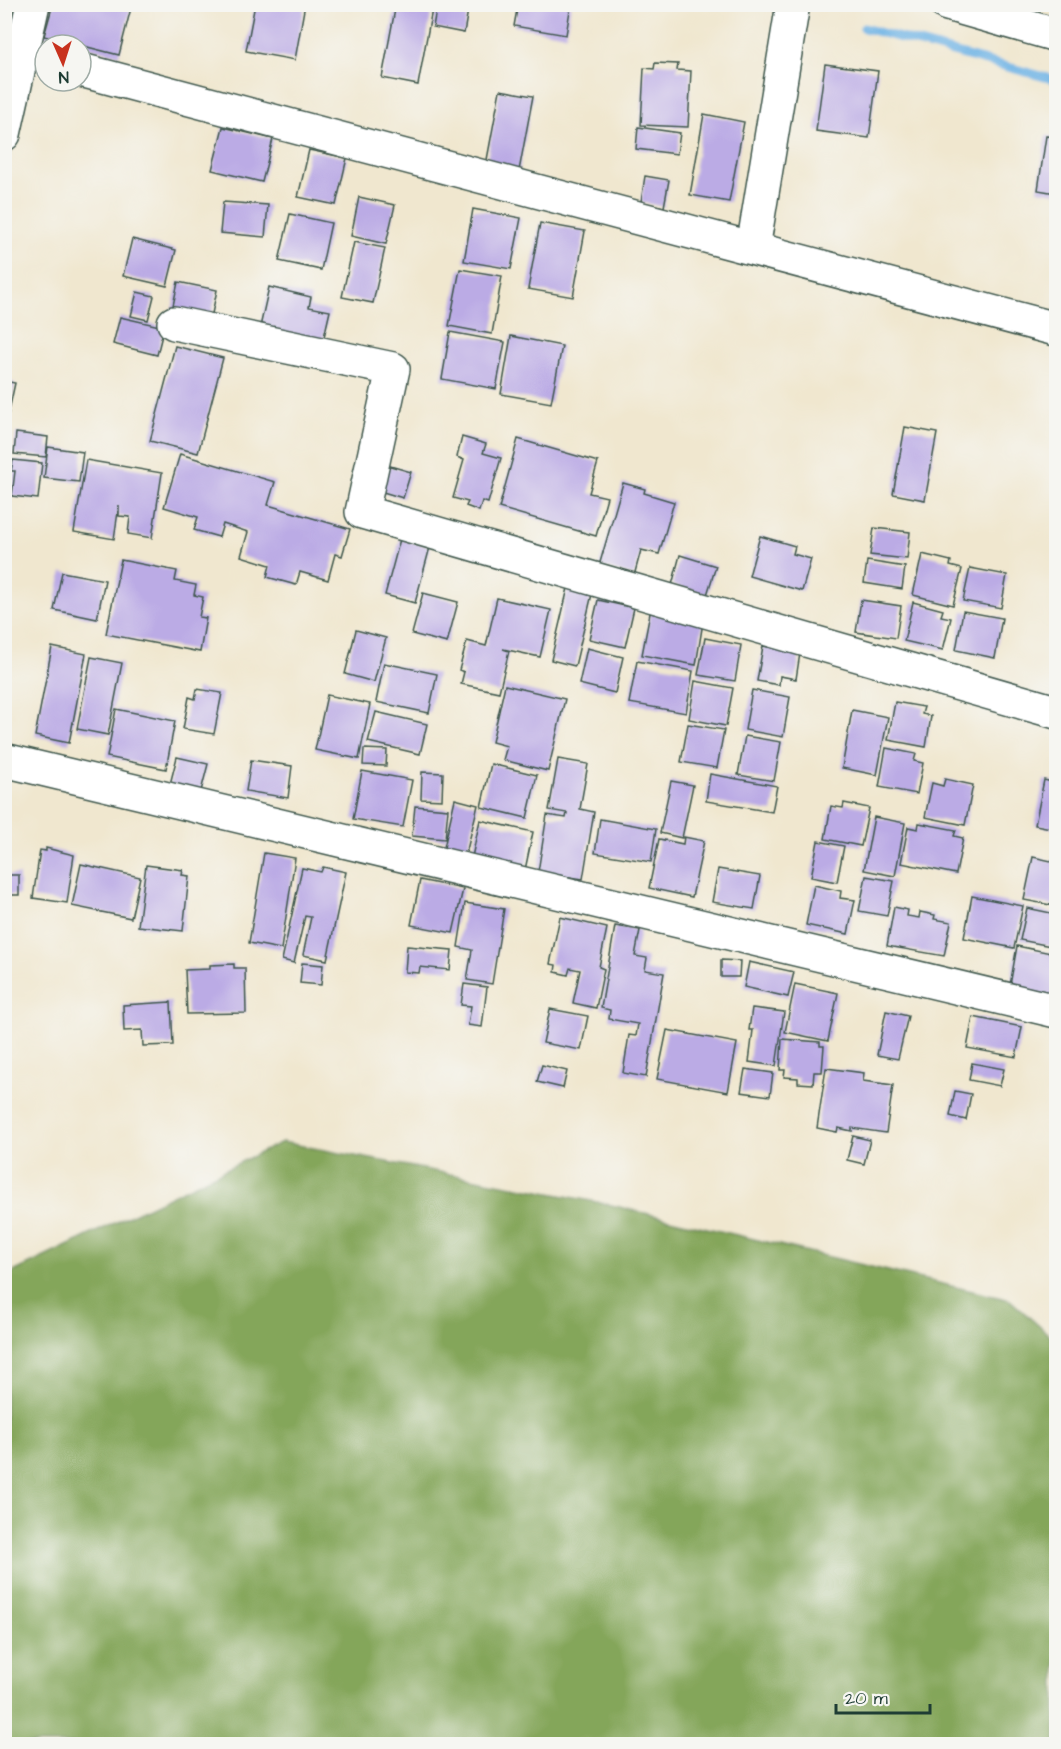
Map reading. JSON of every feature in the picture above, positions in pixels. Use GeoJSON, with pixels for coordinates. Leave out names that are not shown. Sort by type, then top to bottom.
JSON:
{"type":"FeatureCollection","features":[{"type":"Feature","properties":{"kind":"street"},"geometry":{"type":"LineString","coordinates":[[4,134],[24,55],[33,4]]}},
{"type":"Feature","properties":{"kind":"street"},"geometry":{"type":"LineString","coordinates":[[753,248],[793,4]]}},
{"type":"Feature","properties":{"kind":"street"},"geometry":{"type":"LineString","coordinates":[[947,4],[1056,35]]}},
{"type":"Feature","properties":{"kind":"street"},"geometry":{"type":"LineString","coordinates":[[93,73],[1056,329]]}},
{"type":"Feature","properties":{"kind":"street"},"geometry":{"type":"LineString","coordinates":[[174,323],[393,369],[362,512],[1056,712]]}},
{"type":"Feature","properties":{"kind":"street"},"geometry":{"type":"LineString","coordinates":[[4,759],[1056,1011]]}},
{"type":"Feature","properties":{"kind":"green space"},"geometry":{"type":"Polygon","coordinates":[[[282,1142],[607,1204],[1010,1300],[1056,1341],[1056,1744],[5,1744],[5,1276],[282,1142]]]}},
{"type":"Feature","properties":{"kind":"building"},"geometry":{"type":"Polygon","coordinates":[[[53,4],[132,4],[119,55],[93,48],[93,33],[45,33],[53,4]]]}},
{"type":"Feature","properties":{"kind":"building"},"geometry":{"type":"Polygon","coordinates":[[[255,4],[305,4],[295,60],[246,51],[255,4]]]}},
{"type":"Feature","properties":{"kind":"building"},"geometry":{"type":"Polygon","coordinates":[[[396,4],[433,4],[418,85],[382,78],[396,4]]]}},
{"type":"Feature","properties":{"kind":"building"},"geometry":{"type":"Polygon","coordinates":[[[437,4],[469,4],[464,33],[433,27],[437,4]]]}},
{"type":"Feature","properties":{"kind":"building"},"geometry":{"type":"Polygon","coordinates":[[[518,4],[571,4],[566,35],[514,26],[518,4]]]}},
{"type":"Feature","properties":{"kind":"building"},"geometry":{"type":"Polygon","coordinates":[[[655,63],[678,64],[677,70],[691,71],[688,127],[641,125],[644,68],[654,69],[655,63]]]}},
{"type":"Feature","properties":{"kind":"building"},"geometry":{"type":"Polygon","coordinates":[[[825,64],[878,71],[869,138],[816,131],[825,64]]]}},
{"type":"Feature","properties":{"kind":"building"},"geometry":{"type":"Polygon","coordinates":[[[500,90],[533,96],[519,171],[486,165],[500,90]]]}},
{"type":"Feature","properties":{"kind":"building"},"geometry":{"type":"Polygon","coordinates":[[[704,114],[744,122],[729,202],[690,195],[704,114]]]}},
{"type":"Feature","properties":{"kind":"building"},"geometry":{"type":"Polygon","coordinates":[[[223,127],[273,139],[262,182],[212,170],[223,127]]]}},
{"type":"Feature","properties":{"kind":"building"},"geometry":{"type":"Polygon","coordinates":[[[638,127],[680,133],[677,154],[636,149],[638,127]]]}},
{"type":"Feature","properties":{"kind":"building"},"geometry":{"type":"Polygon","coordinates":[[[1046,136],[1056,137],[1056,193],[1038,190],[1046,136]]]}},
{"type":"Feature","properties":{"kind":"building"},"geometry":{"type":"Polygon","coordinates":[[[309,150],[347,158],[336,205],[298,197],[309,150]]]}},
{"type":"Feature","properties":{"kind":"building"},"geometry":{"type":"Polygon","coordinates":[[[645,176],[669,180],[664,207],[641,202],[645,176]]]}},
{"type":"Feature","properties":{"kind":"building"},"geometry":{"type":"Polygon","coordinates":[[[359,197],[395,205],[386,244],[351,236],[359,197]]]}},
{"type":"Feature","properties":{"kind":"building"},"geometry":{"type":"Polygon","coordinates":[[[223,202],[268,205],[265,237],[220,233],[223,202]]]}},
{"type":"Feature","properties":{"kind":"building"},"geometry":{"type":"Polygon","coordinates":[[[473,209],[521,218],[511,269],[464,261],[473,209]]]}},
{"type":"Feature","properties":{"kind":"building"},"geometry":{"type":"Polygon","coordinates":[[[290,214],[331,223],[321,270],[279,261],[290,214]]]}},
{"type":"Feature","properties":{"kind":"building"},"geometry":{"type":"Polygon","coordinates":[[[540,223],[585,231],[573,297],[528,289],[540,223]]]}},
{"type":"Feature","properties":{"kind":"building"},"geometry":{"type":"Polygon","coordinates":[[[132,239],[176,250],[167,286],[123,276],[132,239]]]}},
{"type":"Feature","properties":{"kind":"building"},"geometry":{"type":"Polygon","coordinates":[[[354,242],[385,248],[373,303],[342,297],[354,242]]]}},
{"type":"Feature","properties":{"kind":"building"},"geometry":{"type":"Polygon","coordinates":[[[460,269],[502,276],[492,334],[449,326],[460,269]]]}},
{"type":"Feature","properties":{"kind":"building"},"geometry":{"type":"Polygon","coordinates":[[[178,282],[217,290],[209,328],[170,320],[178,282]]]}},
{"type":"Feature","properties":{"kind":"building"},"geometry":{"type":"Polygon","coordinates":[[[269,287],[311,297],[309,307],[330,311],[321,350],[258,336],[269,287]]]}},
{"type":"Feature","properties":{"kind":"building"},"geometry":{"type":"Polygon","coordinates":[[[137,292],[154,296],[148,320],[131,316],[137,292]]]}},
{"type":"Feature","properties":{"kind":"building"},"geometry":{"type":"Polygon","coordinates":[[[120,317],[164,327],[157,355],[113,344],[120,317]]]}},
{"type":"Feature","properties":{"kind":"building"},"geometry":{"type":"Polygon","coordinates":[[[450,332],[505,342],[496,389],[442,379],[450,332]]]}},
{"type":"Feature","properties":{"kind":"building"},"geometry":{"type":"Polygon","coordinates":[[[511,336],[562,346],[551,403],[501,394],[511,336]]]}},
{"type":"Feature","properties":{"kind":"building"},"geometry":{"type":"Polygon","coordinates":[[[175,346],[223,358],[198,453],[150,441],[175,346]]]}},
{"type":"Feature","properties":{"kind":"building"},"geometry":{"type":"Polygon","coordinates":[[[4,381],[15,383],[5,429],[4,429],[4,381]]]}},
{"type":"Feature","properties":{"kind":"building"},"geometry":{"type":"Polygon","coordinates":[[[905,427],[937,433],[925,500],[893,494],[905,427]]]}},
{"type":"Feature","properties":{"kind":"building"},"geometry":{"type":"Polygon","coordinates":[[[16,433],[48,437],[46,457],[14,454],[16,433]]]}},
{"type":"Feature","properties":{"kind":"building"},"geometry":{"type":"Polygon","coordinates":[[[462,437],[486,444],[483,453],[501,458],[488,503],[482,501],[479,511],[466,506],[468,502],[453,498],[464,460],[457,457],[462,437]]]}},
{"type":"Feature","properties":{"kind":"building"},"geometry":{"type":"Polygon","coordinates":[[[518,439],[598,462],[589,493],[607,497],[596,536],[499,508],[518,439]]]}},
{"type":"Feature","properties":{"kind":"building"},"geometry":{"type":"Polygon","coordinates":[[[48,447],[83,452],[79,482],[44,478],[48,447]]]}},
{"type":"Feature","properties":{"kind":"building"},"geometry":{"type":"Polygon","coordinates":[[[180,454],[275,482],[268,505],[350,529],[342,556],[335,554],[328,580],[300,572],[296,585],[267,577],[270,565],[241,556],[248,532],[223,524],[219,537],[194,530],[198,517],[164,507],[180,454]]]}},
{"type":"Feature","properties":{"kind":"building"},"geometry":{"type":"Polygon","coordinates":[[[13,460],[42,463],[38,499],[12,496],[15,471],[11,471],[13,460]]]}},
{"type":"Feature","properties":{"kind":"building"},"geometry":{"type":"Polygon","coordinates":[[[86,460],[162,473],[152,538],[128,534],[130,517],[119,516],[119,505],[114,539],[74,532],[86,460]]]}},
{"type":"Feature","properties":{"kind":"building"},"geometry":{"type":"Polygon","coordinates":[[[380,463],[411,472],[403,498],[373,489],[380,463]]]}},
{"type":"Feature","properties":{"kind":"building"},"geometry":{"type":"Polygon","coordinates":[[[623,483],[645,489],[644,493],[674,502],[659,554],[641,550],[634,576],[599,566],[623,483]]]}},
{"type":"Feature","properties":{"kind":"building"},"geometry":{"type":"Polygon","coordinates":[[[874,528],[910,532],[907,559],[870,555],[874,528]]]}},
{"type":"Feature","properties":{"kind":"building"},"geometry":{"type":"Polygon","coordinates":[[[760,536],[795,546],[793,554],[811,559],[802,591],[749,576],[760,536]]]}},
{"type":"Feature","properties":{"kind":"building"},"geometry":{"type":"Polygon","coordinates":[[[400,539],[430,547],[415,603],[385,595],[400,539]]]}},
{"type":"Feature","properties":{"kind":"building"},"geometry":{"type":"Polygon","coordinates":[[[922,554],[951,561],[950,566],[962,569],[953,605],[913,595],[922,554]]]}},
{"type":"Feature","properties":{"kind":"building"},"geometry":{"type":"Polygon","coordinates":[[[680,555],[716,566],[707,595],[672,585],[680,555]]]}},
{"type":"Feature","properties":{"kind":"building"},"geometry":{"type":"Polygon","coordinates":[[[121,560],[177,571],[175,581],[196,585],[194,595],[203,597],[199,617],[206,618],[200,652],[106,634],[121,560]]]}},
{"type":"Feature","properties":{"kind":"building"},"geometry":{"type":"Polygon","coordinates":[[[867,561],[905,567],[902,589],[864,583],[867,561]]]}},
{"type":"Feature","properties":{"kind":"building"},"geometry":{"type":"Polygon","coordinates":[[[970,568],[1007,575],[1001,608],[963,601],[970,568]]]}},
{"type":"Feature","properties":{"kind":"building"},"geometry":{"type":"Polygon","coordinates":[[[62,572],[105,580],[97,619],[54,610],[62,572]]]}},
{"type":"Feature","properties":{"kind":"building"},"geometry":{"type":"Polygon","coordinates":[[[568,588],[592,594],[575,666],[551,660],[568,588]]]}},
{"type":"Feature","properties":{"kind":"building"},"geometry":{"type":"Polygon","coordinates":[[[423,593],[458,602],[447,643],[412,634],[423,593]]]}},
{"type":"Feature","properties":{"kind":"building"},"geometry":{"type":"Polygon","coordinates":[[[497,598],[551,610],[540,657],[503,649],[509,651],[499,692],[461,684],[464,672],[459,670],[467,641],[486,646],[497,598]]]}},
{"type":"Feature","properties":{"kind":"building"},"geometry":{"type":"Polygon","coordinates":[[[598,600],[634,608],[625,647],[589,639],[598,600]]]}},
{"type":"Feature","properties":{"kind":"building"},"geometry":{"type":"Polygon","coordinates":[[[861,600],[901,606],[896,638],[856,632],[861,600]]]}},
{"type":"Feature","properties":{"kind":"building"},"geometry":{"type":"Polygon","coordinates":[[[913,602],[943,610],[941,616],[951,618],[943,650],[904,641],[913,602]]]}},
{"type":"Feature","properties":{"kind":"building"},"geometry":{"type":"Polygon","coordinates":[[[963,611],[1002,618],[995,658],[956,650],[963,611]]]}},
{"type":"Feature","properties":{"kind":"building"},"geometry":{"type":"Polygon","coordinates":[[[650,613],[703,622],[696,665],[642,655],[650,613]]]}},
{"type":"Feature","properties":{"kind":"building"},"geometry":{"type":"Polygon","coordinates":[[[356,630],[386,638],[374,682],[345,674],[356,630]]]}},
{"type":"Feature","properties":{"kind":"building"},"geometry":{"type":"Polygon","coordinates":[[[705,638],[741,645],[735,681],[698,675],[705,638]]]}},
{"type":"Feature","properties":{"kind":"building"},"geometry":{"type":"Polygon","coordinates":[[[763,646],[800,653],[796,679],[780,676],[779,685],[757,681],[763,646]]]}},
{"type":"Feature","properties":{"kind":"building"},"geometry":{"type":"Polygon","coordinates":[[[52,647],[86,654],[69,743],[35,736],[52,647]]]}},
{"type":"Feature","properties":{"kind":"building"},"geometry":{"type":"Polygon","coordinates":[[[587,648],[623,657],[615,693],[579,684],[587,648]]]}},
{"type":"Feature","properties":{"kind":"building"},"geometry":{"type":"Polygon","coordinates":[[[91,657],[122,663],[108,735],[77,729],[91,657]]]}},
{"type":"Feature","properties":{"kind":"building"},"geometry":{"type":"Polygon","coordinates":[[[637,661],[693,671],[686,713],[629,703],[637,661]]]}},
{"type":"Feature","properties":{"kind":"building"},"geometry":{"type":"Polygon","coordinates":[[[384,663],[437,674],[429,713],[376,702],[384,663]]]}},
{"type":"Feature","properties":{"kind":"building"},"geometry":{"type":"Polygon","coordinates":[[[695,681],[733,688],[726,726],[689,719],[695,681]]]}},
{"type":"Feature","properties":{"kind":"building"},"geometry":{"type":"Polygon","coordinates":[[[505,685],[565,699],[548,771],[503,760],[507,746],[492,742],[505,685]]]}},
{"type":"Feature","properties":{"kind":"building"},"geometry":{"type":"Polygon","coordinates":[[[197,689],[222,693],[214,734],[183,729],[189,697],[195,699],[197,689]]]}},
{"type":"Feature","properties":{"kind":"building"},"geometry":{"type":"Polygon","coordinates":[[[752,690],[790,697],[783,737],[745,730],[752,690]]]}},
{"type":"Feature","properties":{"kind":"building"},"geometry":{"type":"Polygon","coordinates":[[[327,695],[370,704],[359,759],[315,750],[327,695]]]}},
{"type":"Feature","properties":{"kind":"building"},"geometry":{"type":"Polygon","coordinates":[[[895,702],[924,707],[922,714],[931,716],[926,747],[888,740],[895,702]]]}},
{"type":"Feature","properties":{"kind":"building"},"geometry":{"type":"Polygon","coordinates":[[[116,709],[175,721],[166,769],[107,757],[116,709]]]}},
{"type":"Feature","properties":{"kind":"building"},"geometry":{"type":"Polygon","coordinates":[[[852,710],[888,717],[877,775],[842,768],[852,710]]]}},
{"type":"Feature","properties":{"kind":"building"},"geometry":{"type":"Polygon","coordinates":[[[376,712],[427,724],[420,754],[368,742],[376,712]]]}},
{"type":"Feature","properties":{"kind":"building"},"geometry":{"type":"Polygon","coordinates":[[[688,724],[724,730],[717,768],[681,762],[688,724]]]}},
{"type":"Feature","properties":{"kind":"building"},"geometry":{"type":"Polygon","coordinates":[[[745,736],[781,742],[774,781],[738,775],[745,736]]]}},
{"type":"Feature","properties":{"kind":"building"},"geometry":{"type":"Polygon","coordinates":[[[886,748],[916,754],[914,761],[923,763],[917,794],[879,787],[886,748]]]}},
{"type":"Feature","properties":{"kind":"building"},"geometry":{"type":"Polygon","coordinates":[[[364,749],[387,750],[386,766],[363,765],[364,749]]]}},
{"type":"Feature","properties":{"kind":"building"},"geometry":{"type":"Polygon","coordinates":[[[177,757],[208,764],[199,799],[168,792],[177,757]]]}},
{"type":"Feature","properties":{"kind":"building"},"geometry":{"type":"Polygon","coordinates":[[[558,759],[588,764],[580,809],[594,812],[583,879],[538,872],[547,815],[566,818],[567,813],[549,810],[558,759]]]}},
{"type":"Feature","properties":{"kind":"building"},"geometry":{"type":"Polygon","coordinates":[[[251,760],[292,766],[288,798],[246,791],[251,760]]]}},
{"type":"Feature","properties":{"kind":"building"},"geometry":{"type":"Polygon","coordinates":[[[491,764],[537,775],[527,818],[481,807],[491,764]]]}},
{"type":"Feature","properties":{"kind":"building"},"geometry":{"type":"Polygon","coordinates":[[[362,771],[412,780],[403,827],[353,819],[362,771]]]}},
{"type":"Feature","properties":{"kind":"building"},"geometry":{"type":"Polygon","coordinates":[[[422,772],[443,773],[442,800],[421,799],[422,772]]]}},
{"type":"Feature","properties":{"kind":"building"},"geometry":{"type":"Polygon","coordinates":[[[710,774],[777,786],[772,812],[706,801],[710,774]]]}},
{"type":"Feature","properties":{"kind":"building"},"geometry":{"type":"Polygon","coordinates":[[[945,779],[973,785],[965,825],[925,817],[932,783],[943,786],[945,779]]]}},
{"type":"Feature","properties":{"kind":"building"},"geometry":{"type":"Polygon","coordinates":[[[1044,780],[1056,783],[1056,829],[1035,825],[1044,780]]]}},
{"type":"Feature","properties":{"kind":"building"},"geometry":{"type":"Polygon","coordinates":[[[671,781],[693,785],[682,838],[660,833],[671,781]]]}},
{"type":"Feature","properties":{"kind":"building"},"geometry":{"type":"Polygon","coordinates":[[[455,799],[478,805],[465,858],[443,852],[455,799]]]}},
{"type":"Feature","properties":{"kind":"building"},"geometry":{"type":"Polygon","coordinates":[[[844,803],[869,808],[861,846],[825,839],[831,806],[843,808],[844,803]]]}},
{"type":"Feature","properties":{"kind":"building"},"geometry":{"type":"Polygon","coordinates":[[[415,806],[448,809],[445,839],[412,836],[415,806]]]}},
{"type":"Feature","properties":{"kind":"building"},"geometry":{"type":"Polygon","coordinates":[[[874,817],[905,823],[895,876],[864,870],[874,817]]]}},
{"type":"Feature","properties":{"kind":"building"},"geometry":{"type":"Polygon","coordinates":[[[600,819],[656,829],[651,862],[595,853],[600,819]]]}},
{"type":"Feature","properties":{"kind":"building"},"geometry":{"type":"Polygon","coordinates":[[[480,820],[533,832],[525,870],[472,857],[480,820]]]}},
{"type":"Feature","properties":{"kind":"building"},"geometry":{"type":"Polygon","coordinates":[[[919,823],[956,830],[954,836],[963,838],[956,874],[901,863],[908,827],[918,829],[919,823]]]}},
{"type":"Feature","properties":{"kind":"building"},"geometry":{"type":"Polygon","coordinates":[[[684,837],[704,841],[692,897],[649,888],[659,839],[683,844],[684,837]]]}},
{"type":"Feature","properties":{"kind":"building"},"geometry":{"type":"Polygon","coordinates":[[[818,841],[844,846],[837,882],[811,877],[818,841]]]}},
{"type":"Feature","properties":{"kind":"building"},"geometry":{"type":"Polygon","coordinates":[[[46,848],[74,855],[67,903],[33,898],[40,850],[46,851],[46,848]]]}},
{"type":"Feature","properties":{"kind":"building"},"geometry":{"type":"Polygon","coordinates":[[[264,853],[295,858],[281,949],[249,943],[264,853]]]}},
{"type":"Feature","properties":{"kind":"building"},"geometry":{"type":"Polygon","coordinates":[[[1033,857],[1056,862],[1056,906],[1024,900],[1033,857]]]}},
{"type":"Feature","properties":{"kind":"building"},"geometry":{"type":"Polygon","coordinates":[[[81,864],[140,877],[131,918],[72,906],[81,864]]]}},
{"type":"Feature","properties":{"kind":"building"},"geometry":{"type":"Polygon","coordinates":[[[146,865],[183,870],[182,875],[189,876],[183,931],[138,926],[146,865]]]}},
{"type":"Feature","properties":{"kind":"building"},"geometry":{"type":"Polygon","coordinates":[[[323,867],[346,872],[327,960],[303,955],[311,917],[305,916],[294,963],[282,960],[302,868],[321,872],[323,867]]]}},
{"type":"Feature","properties":{"kind":"building"},"geometry":{"type":"Polygon","coordinates":[[[718,869],[760,876],[754,909],[712,902],[718,869]]]}},
{"type":"Feature","properties":{"kind":"building"},"geometry":{"type":"Polygon","coordinates":[[[4,875],[19,875],[19,895],[4,895],[4,875]]]}},
{"type":"Feature","properties":{"kind":"building"},"geometry":{"type":"Polygon","coordinates":[[[866,876],[894,881],[887,916],[859,911],[866,876]]]}},
{"type":"Feature","properties":{"kind":"building"},"geometry":{"type":"Polygon","coordinates":[[[420,880],[463,889],[453,933],[411,925],[420,880]]]}},
{"type":"Feature","properties":{"kind":"building"},"geometry":{"type":"Polygon","coordinates":[[[814,885],[841,891],[840,898],[855,900],[848,934],[806,925],[814,885]]]}},
{"type":"Feature","properties":{"kind":"building"},"geometry":{"type":"Polygon","coordinates":[[[972,896],[1023,906],[1014,948],[964,938],[972,896]]]}},
{"type":"Feature","properties":{"kind":"building"},"geometry":{"type":"Polygon","coordinates":[[[465,903],[504,909],[492,984],[467,980],[472,950],[458,947],[465,903]]]}},
{"type":"Feature","properties":{"kind":"building"},"geometry":{"type":"Polygon","coordinates":[[[894,907],[908,910],[907,916],[919,918],[920,912],[935,915],[934,919],[951,922],[944,956],[887,946],[894,907]]]}},
{"type":"Feature","properties":{"kind":"building"},"geometry":{"type":"Polygon","coordinates":[[[1027,908],[1056,914],[1056,947],[1020,940],[1027,908]]]}},
{"type":"Feature","properties":{"kind":"building"},"geometry":{"type":"Polygon","coordinates":[[[560,917],[607,928],[599,967],[604,969],[596,1008],[573,1003],[580,970],[570,968],[568,975],[555,972],[556,965],[550,964],[560,917]]]}},
{"type":"Feature","properties":{"kind":"building"},"geometry":{"type":"Polygon","coordinates":[[[615,926],[640,930],[635,956],[647,958],[645,970],[664,973],[646,1077],[623,1073],[629,1035],[636,1036],[638,1024],[609,1019],[610,1010],[601,1008],[615,926]]]}},
{"type":"Feature","properties":{"kind":"building"},"geometry":{"type":"Polygon","coordinates":[[[407,946],[452,950],[450,970],[420,967],[419,973],[405,972],[407,946]]]}},
{"type":"Feature","properties":{"kind":"building"},"geometry":{"type":"Polygon","coordinates":[[[1017,946],[1056,954],[1056,1000],[1009,991],[1017,946]]]}},
{"type":"Feature","properties":{"kind":"building"},"geometry":{"type":"Polygon","coordinates":[[[721,960],[740,961],[739,977],[721,977],[721,960]]]}},
{"type":"Feature","properties":{"kind":"building"},"geometry":{"type":"Polygon","coordinates":[[[749,962],[794,972],[788,997],[744,987],[749,962]]]}},
{"type":"Feature","properties":{"kind":"building"},"geometry":{"type":"Polygon","coordinates":[[[302,963],[323,965],[321,985],[300,983],[302,963]]]}},
{"type":"Feature","properties":{"kind":"building"},"geometry":{"type":"Polygon","coordinates":[[[234,964],[234,968],[245,968],[246,1013],[187,1014],[185,970],[210,969],[210,965],[234,964]]]}},
{"type":"Feature","properties":{"kind":"building"},"geometry":{"type":"Polygon","coordinates":[[[464,984],[487,987],[482,1027],[468,1025],[471,1006],[461,1005],[464,984]]]}},
{"type":"Feature","properties":{"kind":"building"},"geometry":{"type":"Polygon","coordinates":[[[795,984],[838,993],[828,1041],[785,1032],[795,984]]]}},
{"type":"Feature","properties":{"kind":"building"},"geometry":{"type":"Polygon","coordinates":[[[171,1002],[173,1045],[143,1046],[142,1030],[124,1031],[123,1005],[171,1002]]]}},
{"type":"Feature","properties":{"kind":"building"},"geometry":{"type":"Polygon","coordinates":[[[752,1008],[784,1012],[776,1066],[749,1062],[753,1030],[749,1030],[752,1008]]]}},
{"type":"Feature","properties":{"kind":"building"},"geometry":{"type":"Polygon","coordinates":[[[550,1009],[588,1016],[581,1050],[543,1043],[550,1009]]]}},
{"type":"Feature","properties":{"kind":"building"},"geometry":{"type":"Polygon","coordinates":[[[886,1011],[908,1016],[898,1059],[877,1055],[886,1011]]]}},
{"type":"Feature","properties":{"kind":"building"},"geometry":{"type":"Polygon","coordinates":[[[973,1017],[1022,1027],[1016,1057],[967,1048],[973,1017]]]}},
{"type":"Feature","properties":{"kind":"building"},"geometry":{"type":"Polygon","coordinates":[[[667,1030],[737,1043],[728,1092],[657,1079],[667,1030]]]}},
{"type":"Feature","properties":{"kind":"building"},"geometry":{"type":"Polygon","coordinates":[[[782,1039],[820,1042],[820,1046],[824,1046],[822,1072],[814,1072],[813,1084],[798,1083],[798,1078],[784,1077],[785,1070],[780,1070],[782,1039]]]}},
{"type":"Feature","properties":{"kind":"building"},"geometry":{"type":"Polygon","coordinates":[[[972,1063],[1004,1069],[1000,1086],[969,1080],[972,1063]]]}},
{"type":"Feature","properties":{"kind":"building"},"geometry":{"type":"Polygon","coordinates":[[[542,1065],[567,1071],[563,1088],[537,1082],[542,1065]]]}},
{"type":"Feature","properties":{"kind":"building"},"geometry":{"type":"Polygon","coordinates":[[[826,1068],[864,1073],[863,1081],[893,1085],[886,1133],[852,1128],[852,1131],[838,1128],[837,1132],[817,1128],[826,1068]]]}},
{"type":"Feature","properties":{"kind":"building"},"geometry":{"type":"Polygon","coordinates":[[[745,1069],[773,1073],[770,1096],[741,1092],[745,1069]]]}},
{"type":"Feature","properties":{"kind":"building"},"geometry":{"type":"Polygon","coordinates":[[[955,1091],[971,1094],[966,1120],[950,1116],[955,1091]]]}},
{"type":"Feature","properties":{"kind":"building"},"geometry":{"type":"Polygon","coordinates":[[[853,1136],[870,1140],[864,1164],[847,1160],[853,1136]]]}},
{"type":"Feature","properties":{"kind":"waterway"},"geometry":{"type":"LineString","coordinates":[[864,28],[1056,80]]}}]}
